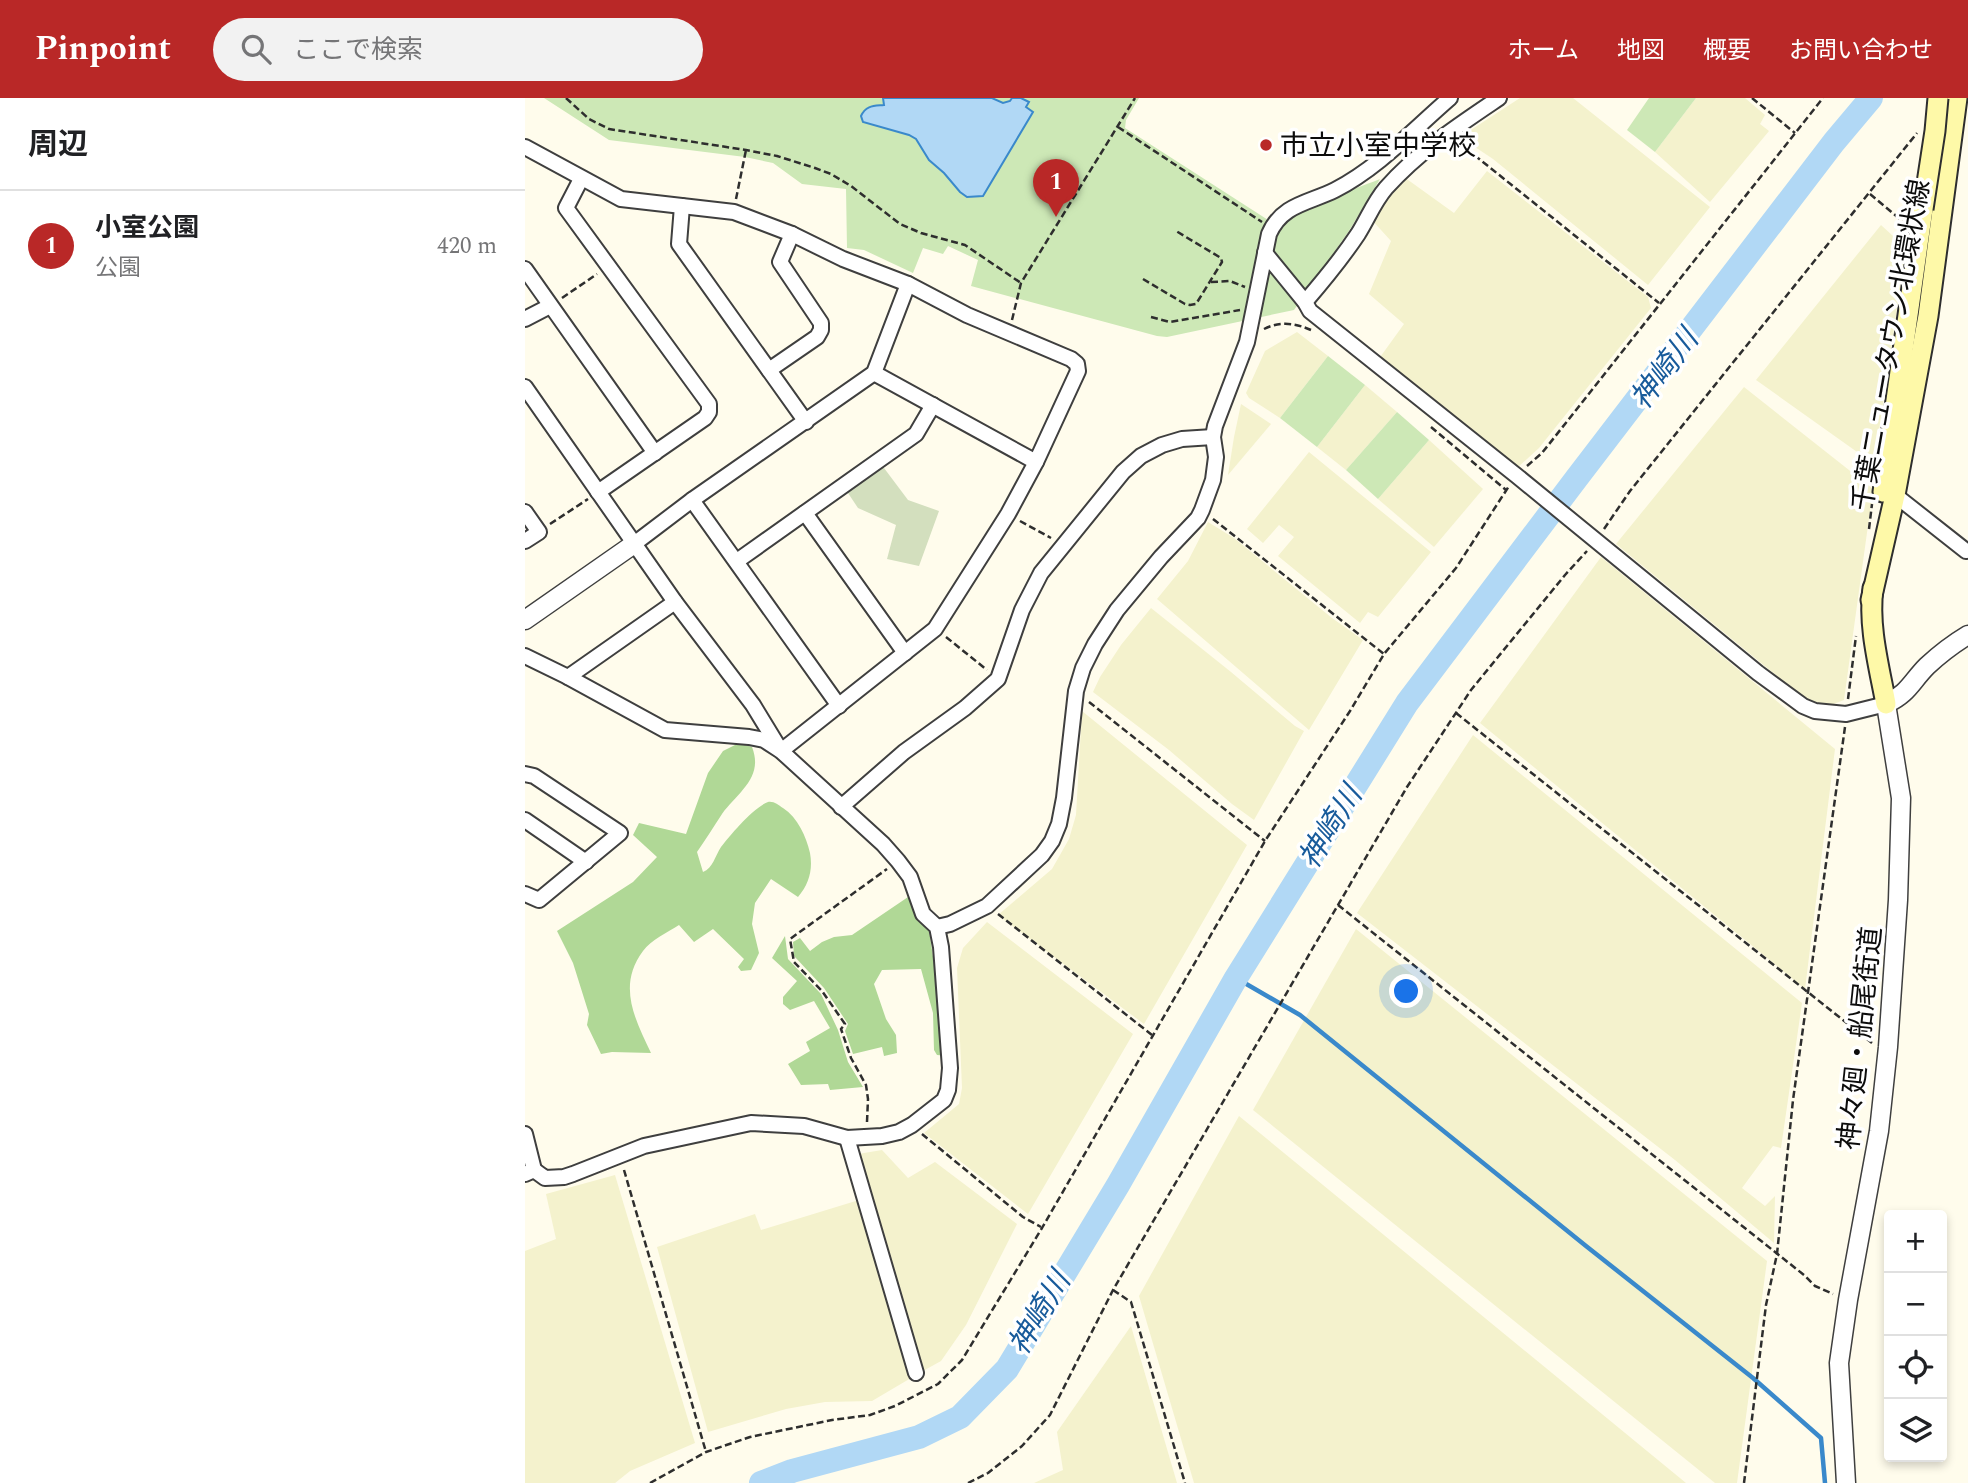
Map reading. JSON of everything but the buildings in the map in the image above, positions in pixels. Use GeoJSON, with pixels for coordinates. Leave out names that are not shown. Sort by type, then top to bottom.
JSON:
{"type":"FeatureCollection","features":[{"type":"Feature","properties":{"kind":"main road","name":"千葉ニュータウン北環状線"},"geometry":{"type":"LineString","coordinates":[[1871,600],[1895,495],[1928,316],[1938,98]]}},
{"type":"Feature","properties":{"kind":"main road","name":"千葉ニュータウン北環状線"},"geometry":{"type":"LineString","coordinates":[[1886,704],[1876,651],[1871,600],[1884,484],[1933,211],[1957,98]]}},
{"type":"Feature","properties":{"kind":"street"},"geometry":{"type":"LineString","coordinates":[[937,927],[950,924],[987,906],[1042,855],[1052,841],[1059,824],[1064,798],[1076,691],[1083,668],[1117,610],[1198,518],[1213,480],[1216,457],[1213,437],[1215,426],[1247,342],[1271,228],[1281,215],[1300,203],[1334,190],[1369,169],[1450,98]]}},
{"type":"Feature","properties":{"kind":"street"},"geometry":{"type":"LineString","coordinates":[[1305,302],[1333,269],[1359,232],[1373,204],[1387,187],[1420,154],[1499,98]]}},
{"type":"Feature","properties":{"kind":"street"},"geometry":{"type":"LineString","coordinates":[[525,147],[621,199],[734,212],[792,234],[843,259],[908,284],[967,315],[1009,331],[1077,364],[1078,371],[1036,462],[1008,514],[935,629],[781,751]]}},
{"type":"Feature","properties":{"kind":"street"},"geometry":{"type":"LineString","coordinates":[[581,179],[566,208],[709,404],[709,412],[705,418],[598,492]]}},
{"type":"Feature","properties":{"kind":"street"},"geometry":{"type":"LineString","coordinates":[[682,206],[679,244],[806,422]]}},
{"type":"Feature","properties":{"kind":"street"},"geometry":{"type":"LineString","coordinates":[[769,370],[817,337],[821,330],[821,323],[780,262],[792,234]]}},
{"type":"Feature","properties":{"kind":"street"},"geometry":{"type":"LineString","coordinates":[[525,269],[655,453]]}},
{"type":"Feature","properties":{"kind":"street"},"geometry":{"type":"LineString","coordinates":[[1261,271],[1305,302],[1310,311],[1758,673],[1803,706],[1815,711],[1846,714],[1886,704],[1900,697],[1925,668],[1951,645],[1968,635]]}},
{"type":"Feature","properties":{"kind":"street"},"geometry":{"type":"LineString","coordinates":[[525,620],[874,373],[908,284]]}},
{"type":"Feature","properties":{"kind":"street"},"geometry":{"type":"LineString","coordinates":[[525,319],[550,306]]}},
{"type":"Feature","properties":{"kind":"street"},"geometry":{"type":"LineString","coordinates":[[874,373],[1036,462]]}},
{"type":"Feature","properties":{"kind":"street"},"geometry":{"type":"LineString","coordinates":[[525,387],[634,544],[753,705],[781,751]]}},
{"type":"Feature","properties":{"kind":"street"},"geometry":{"type":"LineString","coordinates":[[737,561],[916,434],[933,405]]}},
{"type":"Feature","properties":{"kind":"street"},"geometry":{"type":"LineString","coordinates":[[841,807],[904,752],[965,708],[998,679],[1021,610],[1041,573],[1123,472],[1141,456],[1162,445],[1182,439],[1213,437]]}},
{"type":"Feature","properties":{"kind":"street"},"geometry":{"type":"LineString","coordinates":[[1895,495],[1966,551]]}},
{"type":"Feature","properties":{"kind":"street"},"geometry":{"type":"LineString","coordinates":[[692,500],[839,706]]}},
{"type":"Feature","properties":{"kind":"street"},"geometry":{"type":"LineString","coordinates":[[525,512],[539,532],[525,541]]}},
{"type":"Feature","properties":{"kind":"street"},"geometry":{"type":"LineString","coordinates":[[805,513],[905,653]]}},
{"type":"Feature","properties":{"kind":"street"},"geometry":{"type":"LineString","coordinates":[[568,677],[675,601]]}},
{"type":"Feature","properties":{"kind":"street"},"geometry":{"type":"LineString","coordinates":[[525,656],[665,730],[764,740],[781,751],[883,844],[910,877],[923,914],[937,927],[941,947],[950,1068],[944,1100],[899,1132],[866,1138],[847,1138],[804,1126],[751,1123],[644,1146],[564,1177],[545,1178],[529,1172],[525,1134]]}},
{"type":"Feature","properties":{"kind":"street","name":"神々廻・船尾街道"},"geometry":{"type":"LineString","coordinates":[[1846,1483],[1839,1363],[1879,1131],[1898,900],[1901,798],[1886,704]]}},
{"type":"Feature","properties":{"kind":"street"},"geometry":{"type":"LineString","coordinates":[[525,774],[534,776],[620,833],[539,900],[525,894]]}},
{"type":"Feature","properties":{"kind":"street"},"geometry":{"type":"LineString","coordinates":[[525,820],[586,862]]}},
{"type":"Feature","properties":{"kind":"street"},"geometry":{"type":"LineString","coordinates":[[847,1138],[916,1373]]}},
{"type":"Feature","properties":{"kind":"path"},"geometry":{"type":"LineString","coordinates":[[566,98],[589,119],[609,129],[777,156],[831,174],[900,224],[921,233],[965,244],[1021,283]]}},
{"type":"Feature","properties":{"kind":"path"},"geometry":{"type":"LineString","coordinates":[[1009,331],[1021,283],[1135,98]]}},
{"type":"Feature","properties":{"kind":"path"},"geometry":{"type":"LineString","coordinates":[[1752,98],[1795,133]]}},
{"type":"Feature","properties":{"kind":"path"},"geometry":{"type":"LineString","coordinates":[[650,1483],[706,1452],[750,1437],[870,1415],[895,1406],[938,1384],[962,1360],[1042,1228],[1265,841],[1384,654],[1456,568],[1517,476],[1542,453],[1823,98]]}},
{"type":"Feature","properties":{"kind":"path"},"geometry":{"type":"LineString","coordinates":[[968,1483],[988,1473],[1021,1446],[1050,1415],[1113,1290],[1407,787],[1471,690],[1594,540],[1629,491],[1924,125]]}},
{"type":"Feature","properties":{"kind":"path"},"geometry":{"type":"LineString","coordinates":[[1118,127],[1271,228]]}},
{"type":"Feature","properties":{"kind":"path"},"geometry":{"type":"LineString","coordinates":[[1447,133],[1659,303]]}},
{"type":"Feature","properties":{"kind":"path"},"geometry":{"type":"LineString","coordinates":[[734,212],[746,150]]}},
{"type":"Feature","properties":{"kind":"path"},"geometry":{"type":"LineString","coordinates":[[1869,194],[1901,220],[1907,230]]}},
{"type":"Feature","properties":{"kind":"path"},"geometry":{"type":"LineString","coordinates":[[1143,279],[1190,306],[1196,304],[1221,266],[1221,258],[1176,231]]}},
{"type":"Feature","properties":{"kind":"path"},"geometry":{"type":"LineString","coordinates":[[550,306],[608,266]]}},
{"type":"Feature","properties":{"kind":"path"},"geometry":{"type":"LineString","coordinates":[[1211,282],[1230,281],[1261,271]]}},
{"type":"Feature","properties":{"kind":"path"},"geometry":{"type":"LineString","coordinates":[[1151,317],[1170,322],[1252,315]]}},
{"type":"Feature","properties":{"kind":"path"},"geometry":{"type":"LineString","coordinates":[[1247,342],[1259,331],[1284,323],[1311,330]]}},
{"type":"Feature","properties":{"kind":"path"},"geometry":{"type":"LineString","coordinates":[[1426,422],[1506,490]]}},
{"type":"Feature","properties":{"kind":"path"},"geometry":{"type":"LineString","coordinates":[[539,532],[598,492]]}},
{"type":"Feature","properties":{"kind":"path"},"geometry":{"type":"LineString","coordinates":[[1868,536],[1873,495]]}},
{"type":"Feature","properties":{"kind":"path"},"geometry":{"type":"LineString","coordinates":[[1202,510],[1384,654]]}},
{"type":"Feature","properties":{"kind":"path"},"geometry":{"type":"LineString","coordinates":[[1008,514],[1063,544]]}},
{"type":"Feature","properties":{"kind":"path"},"geometry":{"type":"LineString","coordinates":[[935,629],[998,679]]}},
{"type":"Feature","properties":{"kind":"path"},"geometry":{"type":"LineString","coordinates":[[1744,1483],[1766,1305],[1777,1254],[1784,1175],[1857,632]]}},
{"type":"Feature","properties":{"kind":"path"},"geometry":{"type":"LineString","coordinates":[[1076,691],[1265,841]]}},
{"type":"Feature","properties":{"kind":"path"},"geometry":{"type":"LineString","coordinates":[[1456,713],[1808,994],[1876,1046],[1888,1046]]}},
{"type":"Feature","properties":{"kind":"path"},"geometry":{"type":"LineString","coordinates":[[866,1138],[866,1085],[851,1058],[841,1029],[845,1024],[822,992],[794,962],[790,939],[898,861]]}},
{"type":"Feature","properties":{"kind":"path"},"geometry":{"type":"LineString","coordinates":[[1338,905],[1815,1286],[1848,1300]]}},
{"type":"Feature","properties":{"kind":"path"},"geometry":{"type":"LineString","coordinates":[[987,906],[1152,1035]]}},
{"type":"Feature","properties":{"kind":"path"},"geometry":{"type":"LineString","coordinates":[[912,1125],[1023,1217],[1042,1228]]}},
{"type":"Feature","properties":{"kind":"path"},"geometry":{"type":"LineString","coordinates":[[619,1155],[706,1452]]}},
{"type":"Feature","properties":{"kind":"path"},"geometry":{"type":"LineString","coordinates":[[1113,1290],[1131,1302],[1185,1483]]}},
{"type":"Feature","properties":{"kind":"shaded area"},"geometry":{"type":"Polygon","coordinates":[[[1520,98],[1573,98],[1710,207],[1648,285],[1493,159],[1460,137],[1520,98]]]}},
{"type":"Feature","properties":{"kind":"shaded area"},"geometry":{"type":"Polygon","coordinates":[[[1696,98],[1745,98],[1765,115],[1760,124],[1769,131],[1710,202],[1655,152],[1696,98]]]}},
{"type":"Feature","properties":{"kind":"shaded area"},"geometry":{"type":"Polygon","coordinates":[[[1487,171],[1648,297],[1651,308],[1539,448],[1517,468],[1378,360],[1404,324],[1369,294],[1391,241],[1371,219],[1378,204],[1404,177],[1454,213],[1487,171]]]}},
{"type":"Feature","properties":{"kind":"shaded area"},"geometry":{"type":"Polygon","coordinates":[[[1881,225],[1906,248],[1874,464],[1756,380],[1881,225]]]}},
{"type":"Feature","properties":{"kind":"shaded area"},"geometry":{"type":"Polygon","coordinates":[[[1297,332],[1328,356],[1280,418],[1249,398],[1246,393],[1265,351],[1297,332]]]}},
{"type":"Feature","properties":{"kind":"shaded area"},"geometry":{"type":"Polygon","coordinates":[[[1365,385],[1397,412],[1346,470],[1317,447],[1365,385]]]}},
{"type":"Feature","properties":{"kind":"shaded area"},"geometry":{"type":"Polygon","coordinates":[[[1744,387],[1873,489],[1844,700],[1823,708],[1811,704],[1616,544],[1744,387]]]}},
{"type":"Feature","properties":{"kind":"shaded area"},"geometry":{"type":"Polygon","coordinates":[[[1241,404],[1271,424],[1228,475],[1234,437],[1241,404]]]}},
{"type":"Feature","properties":{"kind":"shaded area"},"geometry":{"type":"Polygon","coordinates":[[[1429,440],[1483,489],[1434,547],[1378,499],[1429,440]]]}},
{"type":"Feature","properties":{"kind":"shaded area"},"geometry":{"type":"Polygon","coordinates":[[[1309,452],[1431,552],[1378,617],[1368,612],[1360,623],[1278,556],[1294,537],[1279,525],[1263,543],[1247,529],[1309,452]]]}},
{"type":"Feature","properties":{"kind":"shaded area"},"geometry":{"type":"Polygon","coordinates":[[[1208,522],[1234,538],[1363,640],[1309,730],[1157,599],[1188,561],[1208,522]]]}},
{"type":"Feature","properties":{"kind":"shaded area"},"geometry":{"type":"Polygon","coordinates":[[[1601,557],[1835,749],[1805,989],[1480,723],[1601,557]]]}},
{"type":"Feature","properties":{"kind":"shaded area"},"geometry":{"type":"Polygon","coordinates":[[[1151,608],[1304,731],[1254,820],[1093,692],[1121,645],[1151,608]]]}},
{"type":"Feature","properties":{"kind":"shaded area"},"geometry":{"type":"Polygon","coordinates":[[[1082,711],[1247,845],[1144,1024],[998,915],[1052,869],[1069,839],[1076,815],[1082,711]]]}},
{"type":"Feature","properties":{"kind":"shaded area"},"geometry":{"type":"Polygon","coordinates":[[[1473,735],[1802,1003],[1781,1148],[1773,1146],[1742,1188],[1765,1206],[1775,1196],[1774,1243],[1675,1160],[1357,913],[1473,735]]]}},
{"type":"Feature","properties":{"kind":"shaded area"},"geometry":{"type":"Polygon","coordinates":[[[987,922],[1133,1034],[1028,1214],[924,1133],[959,1104],[962,1088],[957,968],[963,948],[987,922]]]}},
{"type":"Feature","properties":{"kind":"shaded area"},"geometry":{"type":"Polygon","coordinates":[[[1356,929],[1767,1261],[1737,1483],[1715,1483],[1253,1110],[1356,929]]]}},
{"type":"Feature","properties":{"kind":"shaded area"},"geometry":{"type":"Polygon","coordinates":[[[1239,1116],[1686,1483],[1194,1483],[1139,1296],[1239,1116]]]}},
{"type":"Feature","properties":{"kind":"shaded area"},"geometry":{"type":"Polygon","coordinates":[[[882,1150],[908,1178],[935,1162],[1017,1224],[966,1325],[941,1361],[923,1371],[858,1154],[882,1150]]]}},
{"type":"Feature","properties":{"kind":"shaded area"},"geometry":{"type":"Polygon","coordinates":[[[615,1175],[695,1443],[630,1471],[615,1483],[525,1483],[525,1251],[556,1239],[546,1194],[615,1175]]]}},
{"type":"Feature","properties":{"kind":"shaded area"},"geometry":{"type":"Polygon","coordinates":[[[859,1200],[911,1378],[872,1401],[825,1402],[786,1409],[708,1432],[657,1247],[755,1214],[761,1230],[859,1200]]]}},
{"type":"Feature","properties":{"kind":"shaded area"},"geometry":{"type":"Polygon","coordinates":[[[1131,1326],[1177,1483],[1034,1483],[1063,1470],[1057,1432],[1131,1326]]]}},
{"type":"Feature","properties":{"kind":"green space"},"geometry":{"type":"Polygon","coordinates":[[[544,98],[1139,98],[1126,120],[1125,128],[1279,227],[1314,205],[1380,179],[1349,231],[1294,310],[1167,337],[971,286],[978,260],[948,246],[943,254],[923,248],[913,273],[864,250],[847,248],[846,189],[802,184],[773,163],[745,157],[609,140],[544,98]]]}},
{"type":"Feature","properties":{"kind":"green space"},"geometry":{"type":"Polygon","coordinates":[[[1649,98],[1696,98],[1655,152],[1627,130],[1649,98]]]}},
{"type":"Feature","properties":{"kind":"green space"},"geometry":{"type":"Polygon","coordinates":[[[1328,356],[1365,385],[1317,447],[1280,418],[1328,356]]]}},
{"type":"Feature","properties":{"kind":"green space"},"geometry":{"type":"Polygon","coordinates":[[[1397,412],[1429,440],[1378,499],[1346,470],[1397,412]]]}},
{"type":"Feature","properties":{"kind":"green space"},"geometry":{"type":"Polygon","coordinates":[[[881,464],[908,500],[939,511],[919,566],[887,559],[896,525],[858,508],[846,490],[881,464]]]}},
{"type":"Feature","properties":{"kind":"green space"},"geometry":{"type":"Polygon","coordinates":[[[739,743],[752,747],[755,767],[748,784],[722,814],[697,852],[703,872],[709,868],[721,847],[743,822],[756,809],[770,802],[788,812],[804,834],[811,859],[805,887],[798,897],[771,879],[755,903],[752,924],[759,953],[751,970],[741,971],[738,967],[744,959],[713,929],[694,942],[679,925],[650,943],[635,964],[630,990],[639,1028],[651,1053],[601,1054],[587,1025],[589,1014],[573,963],[557,931],[633,882],[657,857],[633,835],[639,823],[686,834],[708,773],[723,751],[739,743]]]}},
{"type":"Feature","properties":{"kind":"green space"},"geometry":{"type":"Polygon","coordinates":[[[911,895],[916,912],[929,930],[948,1056],[937,1055],[934,1050],[933,1013],[921,969],[882,970],[874,984],[886,1019],[896,1035],[897,1053],[884,1056],[882,1047],[853,1054],[845,1031],[848,1024],[824,988],[794,956],[793,942],[800,938],[810,951],[834,937],[852,935],[911,895]]]}},
{"type":"Feature","properties":{"kind":"green space"},"geometry":{"type":"Polygon","coordinates":[[[785,936],[788,959],[821,994],[838,1030],[848,1062],[863,1087],[830,1090],[828,1084],[801,1085],[788,1064],[810,1051],[806,1042],[830,1028],[814,1001],[790,1010],[783,1004],[783,997],[797,981],[772,958],[785,936]]]}},
{"type":"Feature","properties":{"kind":"water"},"geometry":{"type":"Polygon","coordinates":[[[883,98],[992,98],[1003,103],[1012,98],[1021,98],[1029,102],[1026,107],[1033,112],[983,196],[967,197],[929,160],[916,139],[863,122],[863,112],[871,107],[884,105],[883,98]]]}},
{"type":"Feature","properties":{"kind":"waterway","name":"神崎川"},"geometry":{"type":"LineString","coordinates":[[761,1483],[792,1471],[919,1437],[960,1417],[1007,1369],[1118,1185],[1236,978],[1407,703],[1834,142],[1871,98]]}},
{"type":"Feature","properties":{"kind":"waterway"},"geometry":{"type":"LineString","coordinates":[[1236,978],[1300,1015],[1753,1378],[1821,1438],[1825,1483]]}},
{"type":"Feature","properties":{"kind":"place","name":"市立小室中学校"},"geometry":{"type":"Point","coordinates":[1266,145]}},
{"type":"Feature","properties":{"kind":"place","name":"小室公園"},"geometry":{"type":"Point","coordinates":[1056,217]}}]}
